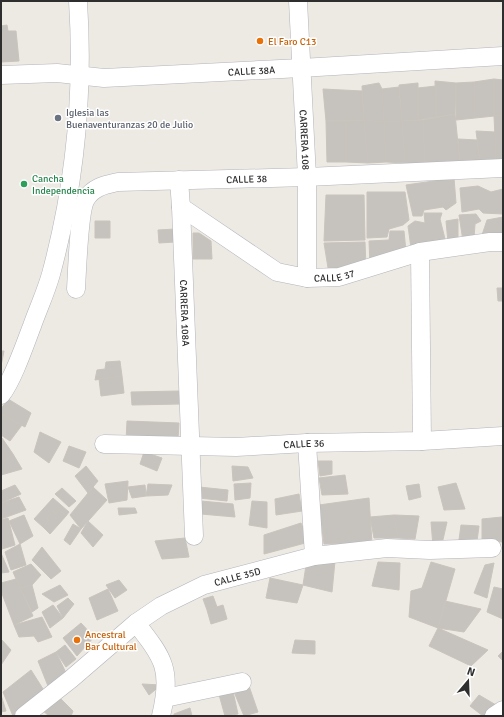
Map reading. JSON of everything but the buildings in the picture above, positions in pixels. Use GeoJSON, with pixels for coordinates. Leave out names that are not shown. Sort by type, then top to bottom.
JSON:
{"type":"FeatureCollection","features":[{"type":"Feature","properties":{"kind":"street"},"geometry":{"type":"LineString","coordinates":[[1,395],[24,347],[50,276],[64,218],[76,144],[80,74],[78,1]]}},
{"type":"Feature","properties":{"kind":"street","name":"CARRERA 108"},"geometry":{"type":"LineString","coordinates":[[298,1],[307,177],[307,278]]}},
{"type":"Feature","properties":{"kind":"street","name":"CALLE 38A"},"geometry":{"type":"LineString","coordinates":[[1,75],[57,73],[80,74],[104,78],[503,56]]}},
{"type":"Feature","properties":{"kind":"street","name":"CALLE 38"},"geometry":{"type":"LineString","coordinates":[[76,289],[81,223],[85,199],[98,187],[118,182],[307,177],[503,168]]}},
{"type":"Feature","properties":{"kind":"street","name":"CARRERA 108A"},"geometry":{"type":"LineString","coordinates":[[179,180],[194,536]]}},
{"type":"Feature","properties":{"kind":"street","name":"CALLE 37"},"geometry":{"type":"LineString","coordinates":[[181,207],[277,272],[307,278],[339,277],[420,252],[490,242],[503,242]]}},
{"type":"Feature","properties":{"kind":"street"},"geometry":{"type":"LineString","coordinates":[[420,252],[422,441]]}},
{"type":"Feature","properties":{"kind":"street","name":"CALLE 36"},"geometry":{"type":"LineString","coordinates":[[104,444],[236,447],[307,443],[422,441],[503,436]]}},
{"type":"Feature","properties":{"kind":"street"},"geometry":{"type":"LineString","coordinates":[[307,443],[314,556]]}},
{"type":"Feature","properties":{"kind":"street","name":"CALLE 35D"},"geometry":{"type":"LineString","coordinates":[[24,716],[71,679],[136,623],[161,606],[204,585],[314,556],[387,548],[430,550],[492,548]]}},
{"type":"Feature","properties":{"kind":"street"},"geometry":{"type":"LineString","coordinates":[[136,623],[156,648],[162,661],[167,686],[161,716]]}},
{"type":"Feature","properties":{"kind":"street"},"geometry":{"type":"LineString","coordinates":[[165,698],[242,682]]}},
{"type":"Feature","properties":{"kind":"street"},"geometry":{"type":"LineString","coordinates":[[494,716],[503,710]]}},
{"type":"Feature","properties":{"kind":"place","name":"El Faro C13"},"geometry":{"type":"Point","coordinates":[260,41]}},
{"type":"Feature","properties":{"kind":"place","name":"Iglesia las Buenaventuranzas 20 de Julio"},"geometry":{"type":"Point","coordinates":[58,118]}},
{"type":"Feature","properties":{"kind":"place","name":"Cancha Independencia"},"geometry":{"type":"Point","coordinates":[24,184]}},
{"type":"Feature","properties":{"kind":"place","name":"Ancestral Bar Cultural"},"geometry":{"type":"Point","coordinates":[77,640]}}]}
